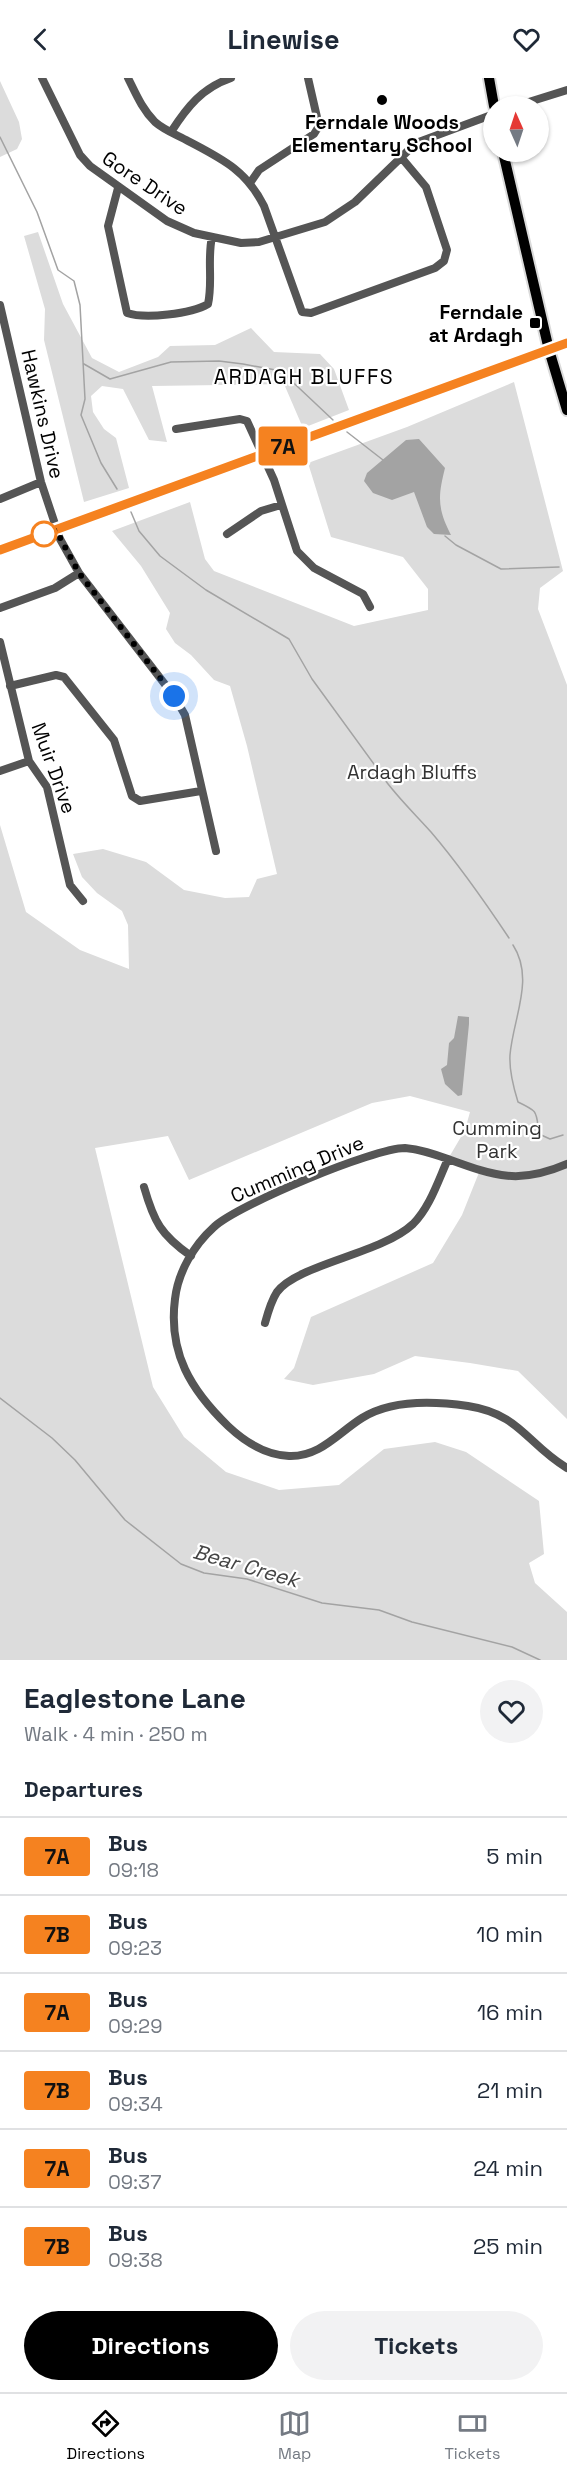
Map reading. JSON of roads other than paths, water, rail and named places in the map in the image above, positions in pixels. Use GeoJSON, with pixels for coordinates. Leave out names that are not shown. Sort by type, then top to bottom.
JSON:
{"type":"FeatureCollection","features":[{"type":"Feature","properties":{"kind":"main road"},"geometry":{"type":"LineString","coordinates":[[489,78],[492,96]]}},
{"type":"Feature","properties":{"kind":"main road"},"geometry":{"type":"LineString","coordinates":[[505,162],[549,350],[567,410]]}},
{"type":"Feature","properties":{"kind":"street","name":"Gore Drive"},"geometry":{"type":"LineString","coordinates":[[42,78],[80,154],[90,166],[167,221],[194,233],[242,243],[259,242],[325,222],[356,202],[400,156],[429,136],[483,118]]}},
{"type":"Feature","properties":{"kind":"street"},"geometry":{"type":"LineString","coordinates":[[128,78],[142,107],[157,123],[223,160],[244,175],[250,183],[264,206],[296,303],[302,312],[311,313],[435,268],[444,261],[447,250],[437,214],[426,188],[400,156]]}},
{"type":"Feature","properties":{"kind":"street"},"geometry":{"type":"LineString","coordinates":[[171,132],[187,106],[201,93],[231,78]]}},
{"type":"Feature","properties":{"kind":"street"},"geometry":{"type":"LineString","coordinates":[[250,183],[260,170],[314,134],[319,126],[308,78]]}},
{"type":"Feature","properties":{"kind":"street"},"geometry":{"type":"LineString","coordinates":[[548,96],[567,90]]}},
{"type":"Feature","properties":{"kind":"street"},"geometry":{"type":"LineString","coordinates":[[118,188],[108,226],[127,313],[138,317],[198,310],[207,304],[211,293],[208,253],[212,237]]}},
{"type":"Feature","properties":{"kind":"street","name":"Hawkins Drive"},"geometry":{"type":"LineString","coordinates":[[0,305],[3,331],[41,482],[56,530],[79,573],[185,715],[216,852]]}},
{"type":"Feature","properties":{"kind":"street"},"geometry":{"type":"LineString","coordinates":[[0,550],[567,343]]}},
{"type":"Feature","properties":{"kind":"street"},"geometry":{"type":"LineString","coordinates":[[176,429],[243,419],[249,424],[260,455],[273,480],[292,542],[302,558],[314,568],[363,594],[370,607]]}},
{"type":"Feature","properties":{"kind":"street"},"geometry":{"type":"LineString","coordinates":[[0,499],[41,482]]}},
{"type":"Feature","properties":{"kind":"street"},"geometry":{"type":"LineString","coordinates":[[226,534],[261,511],[281,505]]}},
{"type":"Feature","properties":{"kind":"street"},"geometry":{"type":"LineString","coordinates":[[0,608],[55,588],[79,573]]}},
{"type":"Feature","properties":{"kind":"street","name":"Muir Drive"},"geometry":{"type":"LineString","coordinates":[[0,642],[29,761],[47,787],[70,885],[83,901]]}},
{"type":"Feature","properties":{"kind":"street"},"geometry":{"type":"LineString","coordinates":[[10,686],[56,675],[64,677],[114,740],[126,785],[132,796],[140,801],[201,791]]}},
{"type":"Feature","properties":{"kind":"street"},"geometry":{"type":"LineString","coordinates":[[0,771],[29,761]]}},
{"type":"Feature","properties":{"kind":"street","name":"Cumming Drive"},"geometry":{"type":"LineString","coordinates":[[567,1164],[548,1172],[514,1178],[423,1150],[387,1150],[332,1170],[233,1212],[201,1239],[180,1276],[173,1320],[183,1366],[193,1388],[208,1406],[254,1446],[290,1456],[309,1453],[330,1444],[362,1418],[379,1410],[415,1403],[458,1406],[502,1414],[567,1468]]}},
{"type":"Feature","properties":{"kind":"street"},"geometry":{"type":"LineString","coordinates":[[265,1323],[273,1298],[291,1280],[388,1240],[407,1229],[427,1205],[448,1159]]}},
{"type":"Feature","properties":{"kind":"street"},"geometry":{"type":"LineString","coordinates":[[144,1187],[153,1217],[161,1231],[191,1256]]}},
{"type":"Feature","properties":{"kind":"waterway"},"geometry":{"type":"LineString","coordinates":[[0,137],[37,212],[58,270],[74,281],[80,305],[85,399],[81,415],[101,463],[117,489]]}},
{"type":"Feature","properties":{"kind":"waterway"},"geometry":{"type":"LineString","coordinates":[[84,364],[110,379],[171,362],[219,361],[281,371],[333,420]]}},
{"type":"Feature","properties":{"kind":"waterway"},"geometry":{"type":"LineString","coordinates":[[347,432],[383,460]]}},
{"type":"Feature","properties":{"kind":"waterway"},"geometry":{"type":"LineString","coordinates":[[131,512],[139,531],[160,556],[206,590],[289,639],[312,679],[379,771]]}},
{"type":"Feature","properties":{"kind":"waterway"},"geometry":{"type":"LineString","coordinates":[[445,536],[456,545],[501,569],[559,567]]}},
{"type":"Feature","properties":{"kind":"waterway"},"geometry":{"type":"LineString","coordinates":[[382,776],[452,858],[509,938]]}},
{"type":"Feature","properties":{"kind":"waterway"},"geometry":{"type":"LineString","coordinates":[[513,945],[519,958],[523,985],[510,1055],[514,1090],[518,1102],[535,1113],[539,1134],[550,1139],[563,1135]]}},
{"type":"Feature","properties":{"kind":"waterway","name":"Bear Creek"},"geometry":{"type":"LineString","coordinates":[[0,1398],[52,1438],[75,1460],[125,1520],[181,1564],[204,1573],[247,1579],[322,1603],[379,1610],[412,1622],[512,1647],[540,1660]]}},
{"type":"Feature","properties":{"kind":"place","name":"Ferndale Woods Elementary School"},"geometry":{"type":"Point","coordinates":[382,100]}},
{"type":"Feature","properties":{"kind":"place","name":"Ferndale at Ardagh"},"geometry":{"type":"Point","coordinates":[535,323]}},
{"type":"Feature","properties":{"kind":"district","name":"ARDAGH BLUFFS"},"geometry":{"type":"Point","coordinates":[304,377]}},
{"type":"Feature","properties":{"kind":"park label","name":"Ardagh Bluffs"},"geometry":{"type":"Point","coordinates":[412,772]}},
{"type":"Feature","properties":{"kind":"park label","name":"Cumming Park"},"geometry":{"type":"Point","coordinates":[497,1140]}}]}
